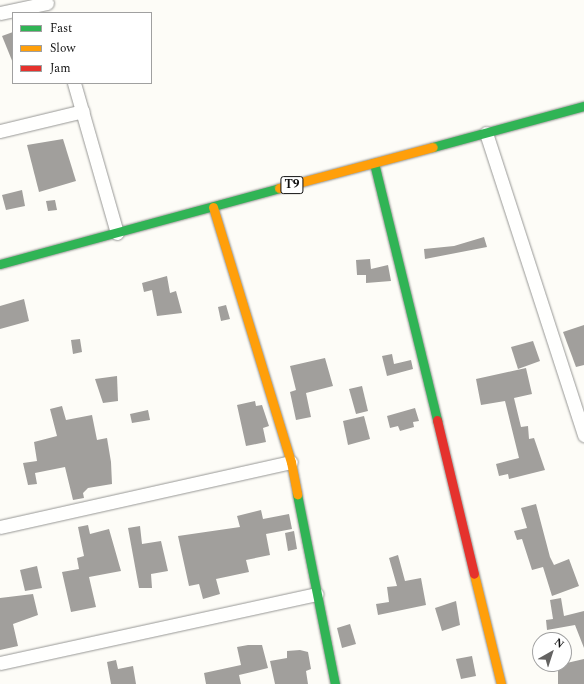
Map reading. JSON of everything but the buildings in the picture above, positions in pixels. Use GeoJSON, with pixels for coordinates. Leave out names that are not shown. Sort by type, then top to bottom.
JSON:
{"type":"FeatureCollection","features":[{"type":"Feature","properties":{"kind":"main road","name":"T9"},"geometry":{"type":"LineString","coordinates":[[0,264],[584,106]]}},
{"type":"Feature","properties":{"kind":"main road"},"geometry":{"type":"LineString","coordinates":[[374,163],[502,684]]}},
{"type":"Feature","properties":{"kind":"main road"},"geometry":{"type":"LineString","coordinates":[[213,207],[291,462],[335,684]]}},
{"type":"Feature","properties":{"kind":"street"},"geometry":{"type":"LineString","coordinates":[[0,13],[48,5]]}},
{"type":"Feature","properties":{"kind":"street"},"geometry":{"type":"LineString","coordinates":[[74,84],[117,233]]}},
{"type":"Feature","properties":{"kind":"street"},"geometry":{"type":"LineString","coordinates":[[0,131],[83,111]]}},
{"type":"Feature","properties":{"kind":"street"},"geometry":{"type":"LineString","coordinates":[[486,133],[584,435]]}},
{"type":"Feature","properties":{"kind":"street"},"geometry":{"type":"LineString","coordinates":[[0,527],[291,462]]}},
{"type":"Feature","properties":{"kind":"street"},"geometry":{"type":"LineString","coordinates":[[0,663],[317,594]]}},
{"type":"Feature","properties":{"kind":"traffic: fast"},"geometry":{"type":"LineString","coordinates":[[433,147],[584,106]]}},
{"type":"Feature","properties":{"kind":"traffic: fast"},"geometry":{"type":"LineString","coordinates":[[374,163],[437,420]]}},
{"type":"Feature","properties":{"kind":"traffic: fast"},"geometry":{"type":"LineString","coordinates":[[0,264],[279,188]]}},
{"type":"Feature","properties":{"kind":"traffic: fast"},"geometry":{"type":"LineString","coordinates":[[297,494],[335,684]]}},
{"type":"Feature","properties":{"kind":"traffic: slow"},"geometry":{"type":"LineString","coordinates":[[279,188],[433,147]]}},
{"type":"Feature","properties":{"kind":"traffic: slow"},"geometry":{"type":"LineString","coordinates":[[213,207],[291,462],[297,494]]}},
{"type":"Feature","properties":{"kind":"traffic: slow"},"geometry":{"type":"LineString","coordinates":[[474,574],[501,684]]}},
{"type":"Feature","properties":{"kind":"traffic: jam"},"geometry":{"type":"LineString","coordinates":[[437,420],[474,574]]}}]}
